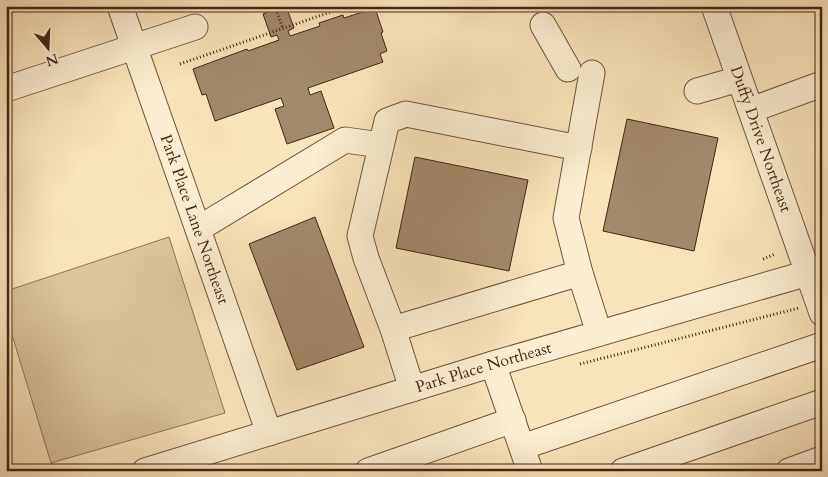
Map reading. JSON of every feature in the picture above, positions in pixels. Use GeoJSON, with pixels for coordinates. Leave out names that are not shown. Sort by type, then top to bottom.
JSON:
{"type":"FeatureCollection","features":[{"type":"Feature","properties":{"kind":"street","name":"Park Place Lane Northeast"},"geometry":{"type":"LineString","coordinates":[[120,6],[269,433]]}},
{"type":"Feature","properties":{"kind":"street","name":"Duffy Drive Northeast"},"geometry":{"type":"LineString","coordinates":[[714,6],[750,110],[815,271],[822,313]]}},
{"type":"Feature","properties":{"kind":"street"},"geometry":{"type":"LineString","coordinates":[[543,25],[568,69]]}},
{"type":"Feature","properties":{"kind":"street"},"geometry":{"type":"LineString","coordinates":[[6,89],[195,27]]}},
{"type":"Feature","properties":{"kind":"street"},"geometry":{"type":"LineString","coordinates":[[592,73],[566,218],[580,273],[599,334]]}},
{"type":"Feature","properties":{"kind":"street"},"geometry":{"type":"LineString","coordinates":[[697,91],[739,79]]}},
{"type":"Feature","properties":{"kind":"street"},"geometry":{"type":"LineString","coordinates":[[750,110],[822,84]]}},
{"type":"Feature","properties":{"kind":"street"},"geometry":{"type":"LineString","coordinates":[[412,389],[360,236],[387,121],[406,114],[579,148]]}},
{"type":"Feature","properties":{"kind":"street"},"geometry":{"type":"LineString","coordinates":[[198,229],[345,140],[381,145]]}},
{"type":"Feature","properties":{"kind":"street","name":"Park Place Northeast"},"geometry":{"type":"LineString","coordinates":[[145,471],[493,364],[815,271]]}},
{"type":"Feature","properties":{"kind":"street"},"geometry":{"type":"LineString","coordinates":[[393,329],[580,273]]}},
{"type":"Feature","properties":{"kind":"street"},"geometry":{"type":"LineString","coordinates":[[522,447],[822,345]]}},
{"type":"Feature","properties":{"kind":"street"},"geometry":{"type":"LineString","coordinates":[[493,364],[530,471]]}},
{"type":"Feature","properties":{"kind":"street"},"geometry":{"type":"LineString","coordinates":[[623,471],[822,402]]}},
{"type":"Feature","properties":{"kind":"street"},"geometry":{"type":"LineString","coordinates":[[368,471],[513,420]]}},
{"type":"Feature","properties":{"kind":"street"},"geometry":{"type":"LineString","coordinates":[[789,471],[822,460]]}},
{"type":"Feature","properties":{"kind":"path"},"geometry":{"type":"LineString","coordinates":[[275,6],[282,29]]}},
{"type":"Feature","properties":{"kind":"path"},"geometry":{"type":"LineString","coordinates":[[180,64],[348,6]]}},
{"type":"Feature","properties":{"kind":"path"},"geometry":{"type":"LineString","coordinates":[[763,259],[775,254]]}},
{"type":"Feature","properties":{"kind":"shaded area"},"geometry":{"type":"Polygon","coordinates":[[[169,237],[225,413],[51,463],[6,315],[6,291],[169,237]]]}},
{"type":"Feature","properties":{"kind":"building"},"geometry":{"type":"Polygon","coordinates":[[[286,6],[294,28],[288,31],[290,36],[320,26],[319,23],[343,15],[344,18],[375,8],[387,51],[380,54],[383,62],[308,88],[310,95],[321,91],[334,128],[287,144],[275,109],[284,106],[281,98],[215,121],[206,94],[202,95],[193,69],[247,49],[248,51],[279,40],[277,35],[271,37],[263,14],[286,6]]]}},
{"type":"Feature","properties":{"kind":"building"},"geometry":{"type":"Polygon","coordinates":[[[627,119],[718,138],[694,251],[603,231],[627,119]]]}},
{"type":"Feature","properties":{"kind":"building"},"geometry":{"type":"Polygon","coordinates":[[[415,157],[528,180],[509,271],[396,248],[415,157]]]}},
{"type":"Feature","properties":{"kind":"building"},"geometry":{"type":"Polygon","coordinates":[[[315,217],[364,347],[297,370],[249,244],[315,217]]]}}]}
